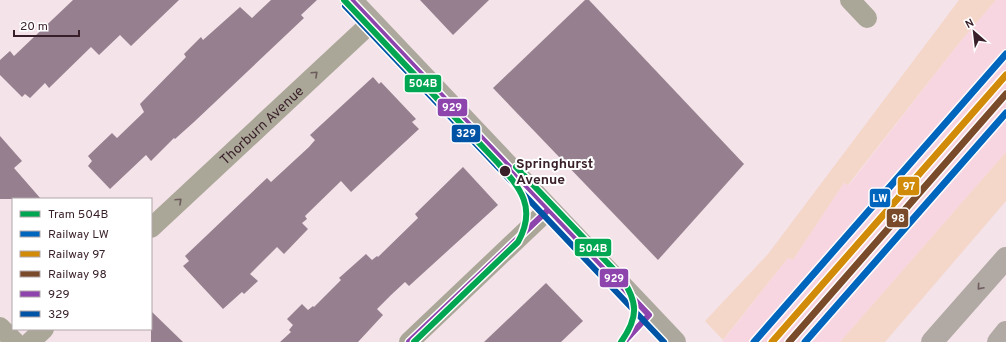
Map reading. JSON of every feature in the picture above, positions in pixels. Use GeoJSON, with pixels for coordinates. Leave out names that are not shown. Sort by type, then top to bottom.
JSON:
{"type":"FeatureCollection","features":[{"type":"Feature","properties":{"kind":"highway"},"geometry":{"type":"LineString","coordinates":[[932,342],[1006,258]]}},
{"type":"Feature","properties":{"kind":"highway"},"geometry":{"type":"LineString","coordinates":[[998,342],[1006,332]]}},
{"type":"Feature","properties":{"kind":"main road"},"geometry":{"type":"LineString","coordinates":[[351,0],[675,342]]}},
{"type":"Feature","properties":{"kind":"street"},"geometry":{"type":"LineString","coordinates":[[850,0],[868,18]]}},
{"type":"Feature","properties":{"kind":"street","name":"Thorburn Avenue"},"geometry":{"type":"LineString","coordinates":[[152,227],[372,22]]}},
{"type":"Feature","properties":{"kind":"street"},"geometry":{"type":"LineString","coordinates":[[409,342],[549,210]]}},
{"type":"Feature","properties":{"kind":"street"},"geometry":{"type":"LineString","coordinates":[[0,327],[15,342]]}},
{"type":"Feature","properties":{"kind":"street"},"geometry":{"type":"LineString","coordinates":[[30,342],[43,330]]}},
{"type":"Feature","properties":{"kind":"shaded area"},"geometry":{"type":"Polygon","coordinates":[[[959,0],[996,0],[960,42],[848,185],[844,183],[793,260],[788,258],[723,340],[705,321],[768,254],[959,0]]]}},
{"type":"Feature","properties":{"kind":"shaded area"},"geometry":{"type":"Polygon","coordinates":[[[996,0],[1006,0],[1006,152],[840,342],[722,342],[788,258],[793,260],[844,183],[849,185],[960,42],[996,0]]]}},
{"type":"Feature","properties":{"kind":"shaded area"},"geometry":{"type":"Polygon","coordinates":[[[1006,152],[1006,201],[885,342],[840,342],[1006,152]]]}},
{"type":"Feature","properties":{"kind":"building"},"geometry":{"type":"Polygon","coordinates":[[[73,0],[179,0],[131,46],[120,35],[99,55],[91,47],[49,88],[45,83],[30,98],[25,94],[22,97],[0,75],[0,60],[10,51],[14,56],[73,0]]]}},
{"type":"Feature","properties":{"kind":"building"},"geometry":{"type":"Polygon","coordinates":[[[271,0],[317,0],[301,15],[304,18],[194,122],[175,139],[174,138],[151,161],[146,155],[110,189],[88,166],[92,161],[88,156],[112,133],[117,138],[144,112],[140,104],[186,57],[184,54],[201,37],[203,40],[240,7],[252,18],[271,0]]]}},
{"type":"Feature","properties":{"kind":"building"},"geometry":{"type":"Polygon","coordinates":[[[420,0],[489,0],[453,35],[420,0]]]}},
{"type":"Feature","properties":{"kind":"building"},"geometry":{"type":"Polygon","coordinates":[[[585,0],[589,0],[744,164],[658,260],[493,88],[585,0]]]}},
{"type":"Feature","properties":{"kind":"building"},"geometry":{"type":"Polygon","coordinates":[[[373,77],[379,84],[381,82],[416,119],[412,122],[419,129],[351,192],[341,181],[305,216],[307,219],[302,223],[308,229],[284,254],[277,247],[250,274],[258,281],[244,294],[242,292],[223,309],[183,266],[189,261],[185,256],[267,178],[271,182],[309,147],[315,140],[310,135],[373,77]]]}},
{"type":"Feature","properties":{"kind":"building"},"geometry":{"type":"Polygon","coordinates":[[[0,136],[22,161],[14,168],[40,198],[0,199],[0,136]]]}},
{"type":"Feature","properties":{"kind":"building"},"geometry":{"type":"Polygon","coordinates":[[[463,167],[498,205],[409,286],[405,282],[391,295],[377,309],[383,315],[358,342],[280,342],[291,332],[289,330],[293,325],[287,319],[302,304],[308,310],[313,306],[314,307],[341,280],[339,278],[366,254],[372,260],[377,256],[378,257],[418,218],[415,214],[463,167]]]}},
{"type":"Feature","properties":{"kind":"building"},"geometry":{"type":"Polygon","coordinates":[[[546,283],[583,321],[561,342],[484,342],[546,283]]]}},
{"type":"Feature","properties":{"kind":"building"},"geometry":{"type":"Polygon","coordinates":[[[152,312],[183,342],[151,342],[152,312]]]}},
{"type":"Feature","properties":{"kind":"tram line","name":"504B"},"geometry":{"type":"LineString","coordinates":[[344,0],[498,163],[519,190],[524,200],[526,209],[524,230],[518,242],[414,342]]}},
{"type":"Feature","properties":{"kind":"tram line","name":"504B"},"geometry":{"type":"LineString","coordinates":[[516,167],[621,277],[627,286],[631,294],[634,310],[631,325],[621,342]]}},
{"type":"Feature","properties":{"kind":"rail line","name":"LW"},"geometry":{"type":"LineString","coordinates":[[754,342],[1006,54]]}},
{"type":"Feature","properties":{"kind":"rail line","name":"97"},"geometry":{"type":"LineString","coordinates":[[772,342],[1006,75]]}},
{"type":"Feature","properties":{"kind":"rail line","name":"98"},"geometry":{"type":"LineString","coordinates":[[789,342],[1006,94]]}},
{"type":"Feature","properties":{"kind":"rail line","name":"LW"},"geometry":{"type":"LineString","coordinates":[[805,342],[1006,113]]}},
{"type":"Feature","properties":{"kind":"transit line","name":"929"},"geometry":{"type":"LineString","coordinates":[[351,0],[649,315],[624,342]]}},
{"type":"Feature","properties":{"kind":"transit line","name":"329"},"geometry":{"type":"LineString","coordinates":[[345,6],[664,342]]}},
{"type":"Feature","properties":{"kind":"transit line","name":"929"},"geometry":{"type":"LineString","coordinates":[[409,342],[549,209]]}},
{"type":"Feature","properties":{"kind":"place","name":"Springhurst Avenue"},"geometry":{"type":"Point","coordinates":[505,171]}}]}
